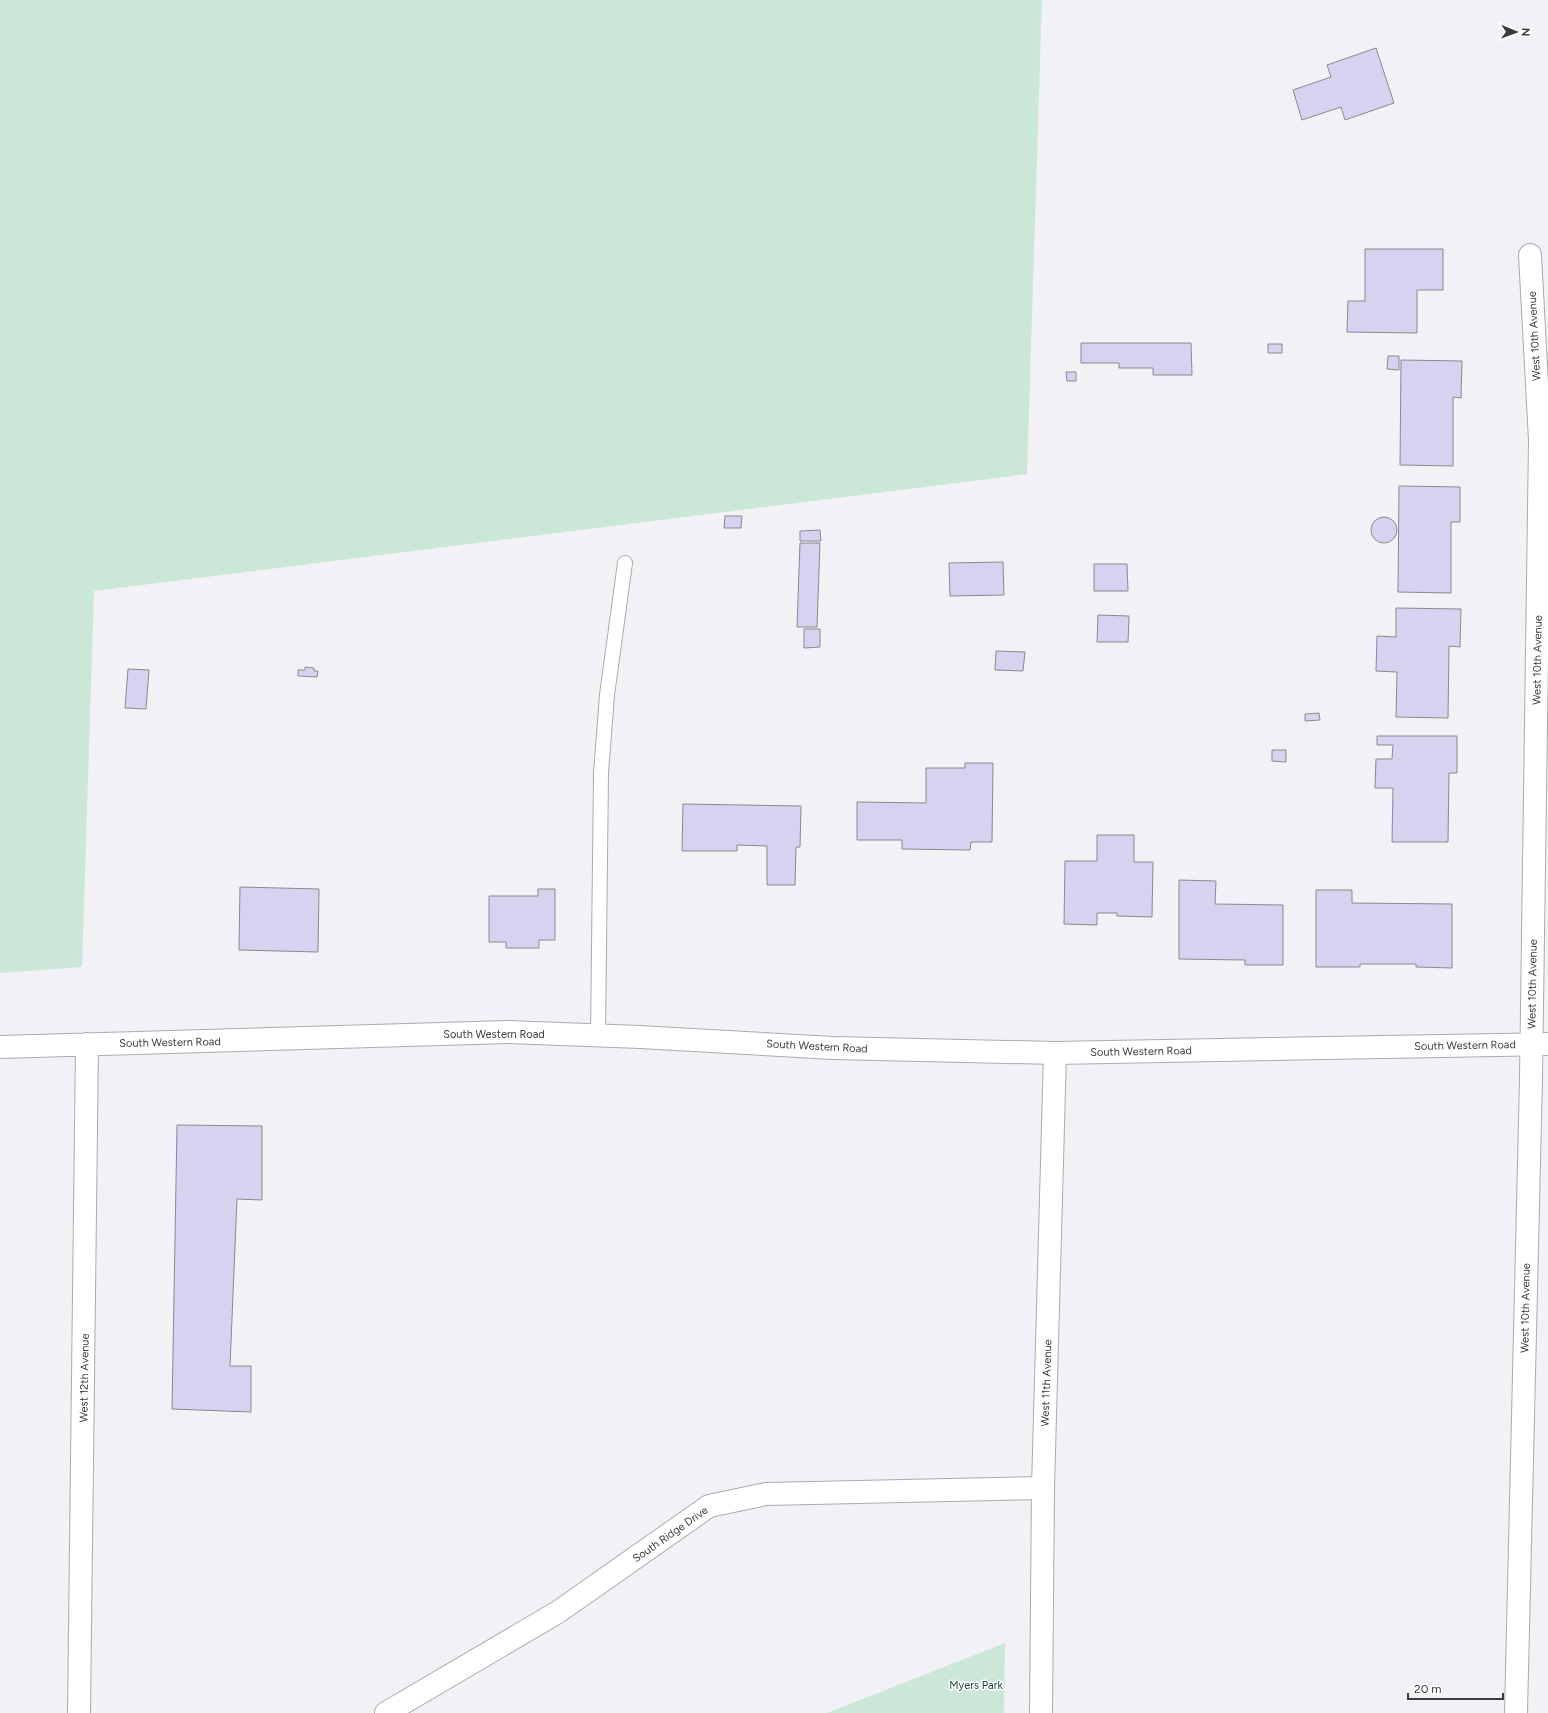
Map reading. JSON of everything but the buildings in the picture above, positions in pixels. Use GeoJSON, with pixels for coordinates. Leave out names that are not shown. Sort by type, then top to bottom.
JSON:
{"type":"FeatureCollection","features":[{"type":"Feature","properties":{"kind":"street","name":"West 10th Avenue"},"geometry":{"type":"LineString","coordinates":[[1516,1713],[1540,1044],[1540,440],[1530,255]]}},
{"type":"Feature","properties":{"kind":"street","name":"South Western Road"},"geometry":{"type":"LineString","coordinates":[[0,1047],[508,1032],[833,1048],[1055,1053],[1540,1044]]}},
{"type":"Feature","properties":{"kind":"street","name":"West 12th Avenue"},"geometry":{"type":"LineString","coordinates":[[79,1713],[87,1044]]}},
{"type":"Feature","properties":{"kind":"street","name":"West 11th Avenue"},"geometry":{"type":"LineString","coordinates":[[1041,1713],[1043,1488],[1055,1053]]}},
{"type":"Feature","properties":{"kind":"street","name":"South Ridge Drive"},"geometry":{"type":"LineString","coordinates":[[386,1713],[558,1612],[710,1506],[766,1494],[1043,1488]]}},
{"type":"Feature","properties":{"kind":"lane"},"geometry":{"type":"LineString","coordinates":[[598,1036],[601,773],[607,695],[625,563]]}},
{"type":"Feature","properties":{"kind":"green space"},"geometry":{"type":"Polygon","coordinates":[[[0,0],[1042,0],[1027,474],[94,591],[82,967],[0,973],[0,0]]]}},
{"type":"Feature","properties":{"kind":"green space","name":"Myers Park"},"geometry":{"type":"Polygon","coordinates":[[[1005,1643],[1004,1713],[827,1713],[1005,1643]]]}}]}
